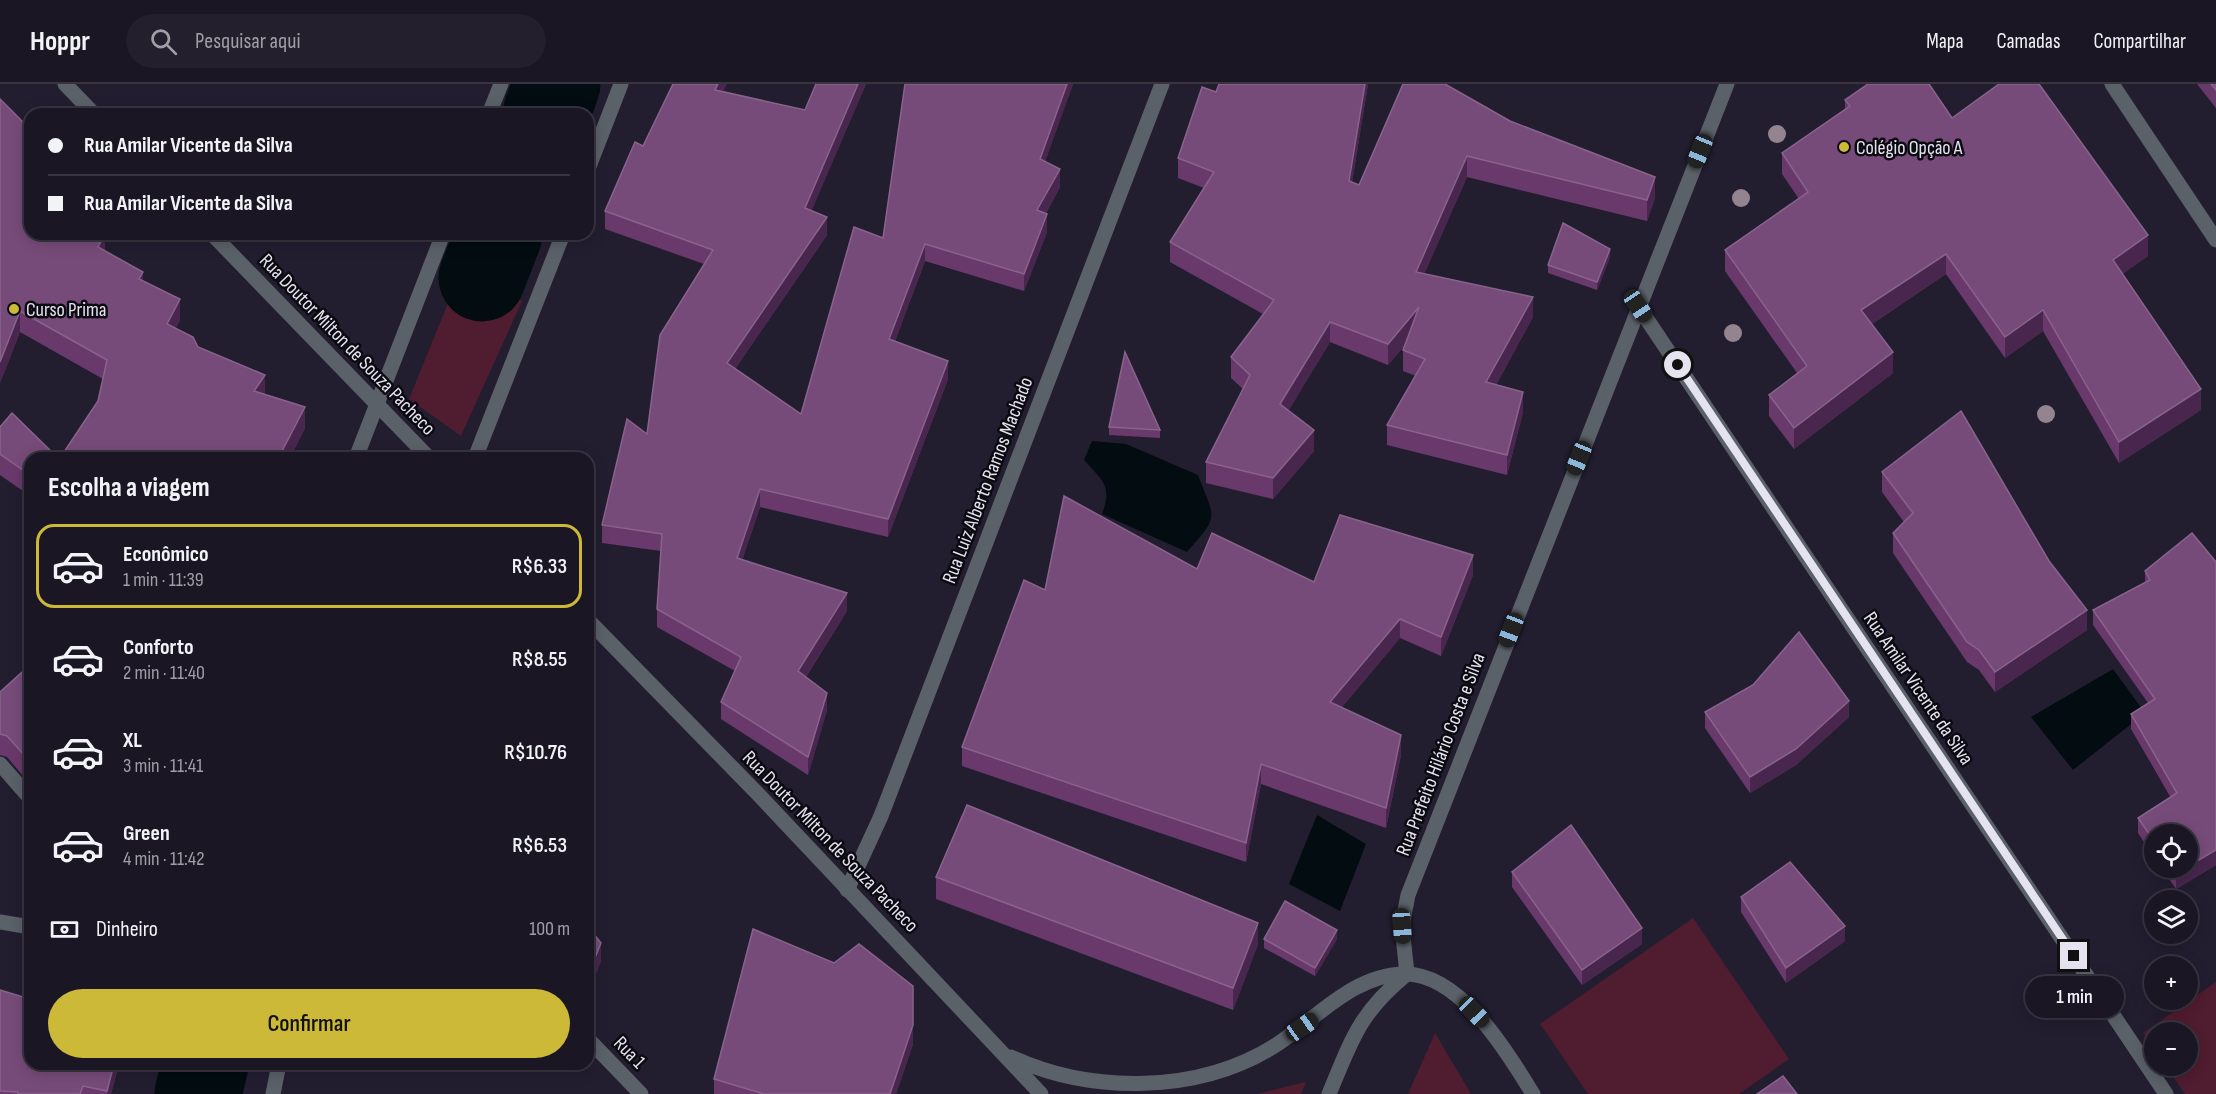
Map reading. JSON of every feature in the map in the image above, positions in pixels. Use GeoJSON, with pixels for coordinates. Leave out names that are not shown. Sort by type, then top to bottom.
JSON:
{"type":"FeatureCollection","features":[{"type":"Feature","properties":{"kind":"street"},"geometry":{"type":"LineString","coordinates":[[65,84],[88,108]]}},
{"type":"Feature","properties":{"kind":"street"},"geometry":{"type":"LineString","coordinates":[[491,108],[501,84]]}},
{"type":"Feature","properties":{"kind":"street"},"geometry":{"type":"LineString","coordinates":[[594,154],[621,84]]}},
{"type":"Feature","properties":{"kind":"street","name":"Rua Luiz Alberto Ramos Machado"},"geometry":{"type":"LineString","coordinates":[[847,890],[885,805],[1162,84]]}},
{"type":"Feature","properties":{"kind":"street","name":"Rua Prefeito Hilário Costa e Silva"},"geometry":{"type":"LineString","coordinates":[[1407,974],[1402,926],[1408,895],[1727,84]]}},
{"type":"Feature","properties":{"kind":"street"},"geometry":{"type":"LineString","coordinates":[[2112,84],[2216,240]]}},
{"type":"Feature","properties":{"kind":"street","name":"Rua Doutor Milton de Souza Pacheco"},"geometry":{"type":"LineString","coordinates":[[218,240],[423,452]]}},
{"type":"Feature","properties":{"kind":"street"},"geometry":{"type":"LineString","coordinates":[[358,452],[441,240]]}},
{"type":"Feature","properties":{"kind":"street"},"geometry":{"type":"LineString","coordinates":[[477,452],[561,240]]}},
{"type":"Feature","properties":{"kind":"street","name":"Rua Amilar Vicente da Silva"},"geometry":{"type":"LineString","coordinates":[[1638,306],[2166,1094]]}},
{"type":"Feature","properties":{"kind":"street","name":"Rua Doutor Milton de Souza Pacheco"},"geometry":{"type":"LineString","coordinates":[[594,626],[1041,1094]]}},
{"type":"Feature","properties":{"kind":"street"},"geometry":{"type":"LineString","coordinates":[[0,764],[24,791]]}},
{"type":"Feature","properties":{"kind":"street"},"geometry":{"type":"LineString","coordinates":[[0,922],[24,926]]}},
{"type":"Feature","properties":{"kind":"street"},"geometry":{"type":"LineString","coordinates":[[1002,1053],[1038,1070],[1076,1080],[1142,1084],[1178,1080],[1239,1064],[1274,1046],[1340,998],[1370,980],[1382,976],[1407,974],[1442,987],[1474,1012],[1493,1031],[1533,1094]]}},
{"type":"Feature","properties":{"kind":"street"},"geometry":{"type":"LineString","coordinates":[[1329,1094],[1364,1015],[1382,994],[1407,974]]}},
{"type":"Feature","properties":{"kind":"street","name":"Rua 1"},"geometry":{"type":"LineString","coordinates":[[594,1045],[641,1094]]}},
{"type":"Feature","properties":{"kind":"street"},"geometry":{"type":"LineString","coordinates":[[273,1094],[278,1070]]}},
{"type":"Feature","properties":{"kind":"shaded area"},"geometry":{"type":"Polygon","coordinates":[[[459,276],[522,301],[461,436],[409,399],[459,276]]]}},
{"type":"Feature","properties":{"kind":"shaded area"},"geometry":{"type":"Polygon","coordinates":[[[1092,441],[1126,444],[1198,475],[1211,509],[1211,517],[1205,531],[1187,552],[1102,514],[1106,497],[1104,484],[1084,460],[1092,441]]]}},
{"type":"Feature","properties":{"kind":"shaded area"},"geometry":{"type":"Polygon","coordinates":[[[2113,669],[2145,713],[2073,770],[2031,717],[2113,669]]]}},
{"type":"Feature","properties":{"kind":"shaded area"},"geometry":{"type":"Polygon","coordinates":[[[1317,815],[1366,844],[1340,911],[1289,884],[1317,815]]]}},
{"type":"Feature","properties":{"kind":"shaded area"},"geometry":{"type":"Polygon","coordinates":[[[1693,918],[1789,1059],[1739,1094],[1588,1094],[1540,1024],[1693,918]]]}},
{"type":"Feature","properties":{"kind":"shaded area"},"geometry":{"type":"Polygon","coordinates":[[[2216,982],[2216,1094],[2185,1094],[2173,1076],[2198,1076],[2198,1022],[2159,1022],[2176,1010],[2198,1010],[2198,995],[2216,982]]]}},
{"type":"Feature","properties":{"kind":"shaded area"},"geometry":{"type":"Polygon","coordinates":[[[1435,1033],[1471,1094],[1408,1094],[1435,1033]]]}},
{"type":"Feature","properties":{"kind":"shaded area"},"geometry":{"type":"Polygon","coordinates":[[[1306,1082],[1301,1094],[1257,1094],[1306,1082]]]}},
{"type":"Feature","properties":{"kind":"building"},"geometry":{"type":"Polygon","coordinates":[[[673,84],[718,84],[715,90],[805,110],[816,84],[858,84],[805,208],[827,217],[727,363],[801,414],[854,227],[883,238],[905,84],[1067,84],[1040,159],[1060,169],[1037,210],[1047,214],[1024,274],[925,244],[889,339],[948,361],[888,519],[760,489],[737,558],[847,593],[798,671],[827,693],[808,757],[721,702],[741,657],[657,609],[662,534],[602,525],[627,419],[647,434],[660,335],[713,250],[605,211],[635,142],[643,146],[673,84]]]}},
{"type":"Feature","properties":{"kind":"building"},"geometry":{"type":"Polygon","coordinates":[[[1219,84],[1365,84],[1349,181],[1359,185],[1403,84],[1445,84],[1510,121],[1655,177],[1647,200],[1467,156],[1416,272],[1533,297],[1486,382],[1523,392],[1507,455],[1387,425],[1425,359],[1403,350],[1419,307],[1388,344],[1330,322],[1280,404],[1314,430],[1273,478],[1206,462],[1250,375],[1231,357],[1274,300],[1170,242],[1214,172],[1178,158],[1202,87],[1216,92],[1219,84]]]}},
{"type":"Feature","properties":{"kind":"building"},"geometry":{"type":"Polygon","coordinates":[[[1868,84],[1929,84],[1952,118],[1999,84],[2039,84],[2148,235],[2113,260],[2201,389],[2119,442],[2043,310],[2005,337],[1946,254],[1861,310],[1893,352],[1794,428],[1769,395],[1807,366],[1725,250],[1808,192],[1782,153],[1850,106],[1845,100],[1868,84]]]}},
{"type":"Feature","properties":{"kind":"building"},"geometry":{"type":"Polygon","coordinates":[[[0,99],[24,123],[24,240],[102,240],[98,247],[143,272],[139,279],[180,299],[167,324],[193,337],[198,347],[265,375],[254,391],[305,407],[282,452],[64,452],[98,401],[107,360],[20,311],[0,362],[0,99]]]}},
{"type":"Feature","properties":{"kind":"building"},"geometry":{"type":"Polygon","coordinates":[[[1563,223],[1610,249],[1597,282],[1548,265],[1563,223]]]}},
{"type":"Feature","properties":{"kind":"building"},"geometry":{"type":"Polygon","coordinates":[[[1125,352],[1160,430],[1109,427],[1125,352]]]}},
{"type":"Feature","properties":{"kind":"building"},"geometry":{"type":"Polygon","coordinates":[[[1961,411],[2049,561],[2087,610],[1995,672],[1979,650],[1967,642],[1893,533],[1913,513],[1882,472],[1961,411]]]}},
{"type":"Feature","properties":{"kind":"building"},"geometry":{"type":"Polygon","coordinates":[[[12,413],[52,452],[24,452],[24,471],[0,454],[0,427],[12,413]]]}},
{"type":"Feature","properties":{"kind":"building"},"geometry":{"type":"Polygon","coordinates":[[[1064,496],[1197,569],[1212,533],[1314,582],[1340,515],[1473,555],[1441,637],[1400,619],[1330,702],[1401,735],[1386,808],[1261,764],[1246,843],[962,747],[1024,580],[1045,590],[1064,496]]]}},
{"type":"Feature","properties":{"kind":"building"},"geometry":{"type":"Polygon","coordinates":[[[2192,533],[2216,562],[2216,850],[2198,861],[2198,824],[2144,824],[2144,827],[2138,818],[2177,793],[2131,714],[2155,699],[2093,610],[2150,580],[2145,571],[2192,533]]]}},
{"type":"Feature","properties":{"kind":"building"},"geometry":{"type":"Polygon","coordinates":[[[1799,632],[1849,701],[1796,749],[1750,777],[1705,712],[1753,685],[1799,632]]]}},
{"type":"Feature","properties":{"kind":"building"},"geometry":{"type":"Polygon","coordinates":[[[24,670],[24,755],[7,736],[0,734],[0,692],[24,670]]]}},
{"type":"Feature","properties":{"kind":"building"},"geometry":{"type":"Polygon","coordinates":[[[967,805],[1258,923],[1233,988],[936,877],[967,805]]]}},
{"type":"Feature","properties":{"kind":"building"},"geometry":{"type":"Polygon","coordinates":[[[1571,825],[1642,928],[1582,970],[1512,872],[1571,825]]]}},
{"type":"Feature","properties":{"kind":"building"},"geometry":{"type":"Polygon","coordinates":[[[1790,862],[1845,926],[1786,968],[1741,897],[1790,862]]]}},
{"type":"Feature","properties":{"kind":"building"},"geometry":{"type":"Polygon","coordinates":[[[1285,901],[1337,930],[1315,968],[1264,939],[1285,901]]]}},
{"type":"Feature","properties":{"kind":"building"},"geometry":{"type":"Polygon","coordinates":[[[753,929],[834,963],[859,944],[913,986],[913,1025],[890,1094],[764,1094],[714,1079],[753,929]]]}},
{"type":"Feature","properties":{"kind":"building"},"geometry":{"type":"Polygon","coordinates":[[[594,934],[601,943],[594,960],[594,934]]]}},
{"type":"Feature","properties":{"kind":"building"},"geometry":{"type":"Polygon","coordinates":[[[0,990],[24,997],[24,1070],[112,1070],[107,1091],[83,1086],[80,1094],[18,1094],[18,1092],[0,1091],[0,990]]]}},
{"type":"Feature","properties":{"kind":"building"},"geometry":{"type":"Polygon","coordinates":[[[1783,1076],[1797,1094],[1757,1094],[1783,1076]]]}},
{"type":"Feature","properties":{"kind":"waterway"},"geometry":{"type":"LineString","coordinates":[[548,108],[557,84]]}},
{"type":"Feature","properties":{"kind":"waterway"},"geometry":{"type":"LineString","coordinates":[[482,278],[497,240]]}},
{"type":"Feature","properties":{"kind":"waterway"},"geometry":{"type":"LineString","coordinates":[[198,1094],[204,1070]]}},
{"type":"Feature","properties":{"kind":"place","name":"Colégio Opção A"},"geometry":{"type":"Point","coordinates":[1844,147]}},
{"type":"Feature","properties":{"kind":"place","name":"Curso Prima"},"geometry":{"type":"Point","coordinates":[14,309]}},
{"type":"Feature","properties":{"kind":"route"},"geometry":{"type":"LineString","coordinates":[[1678,365],[2074,956]]}}]}
